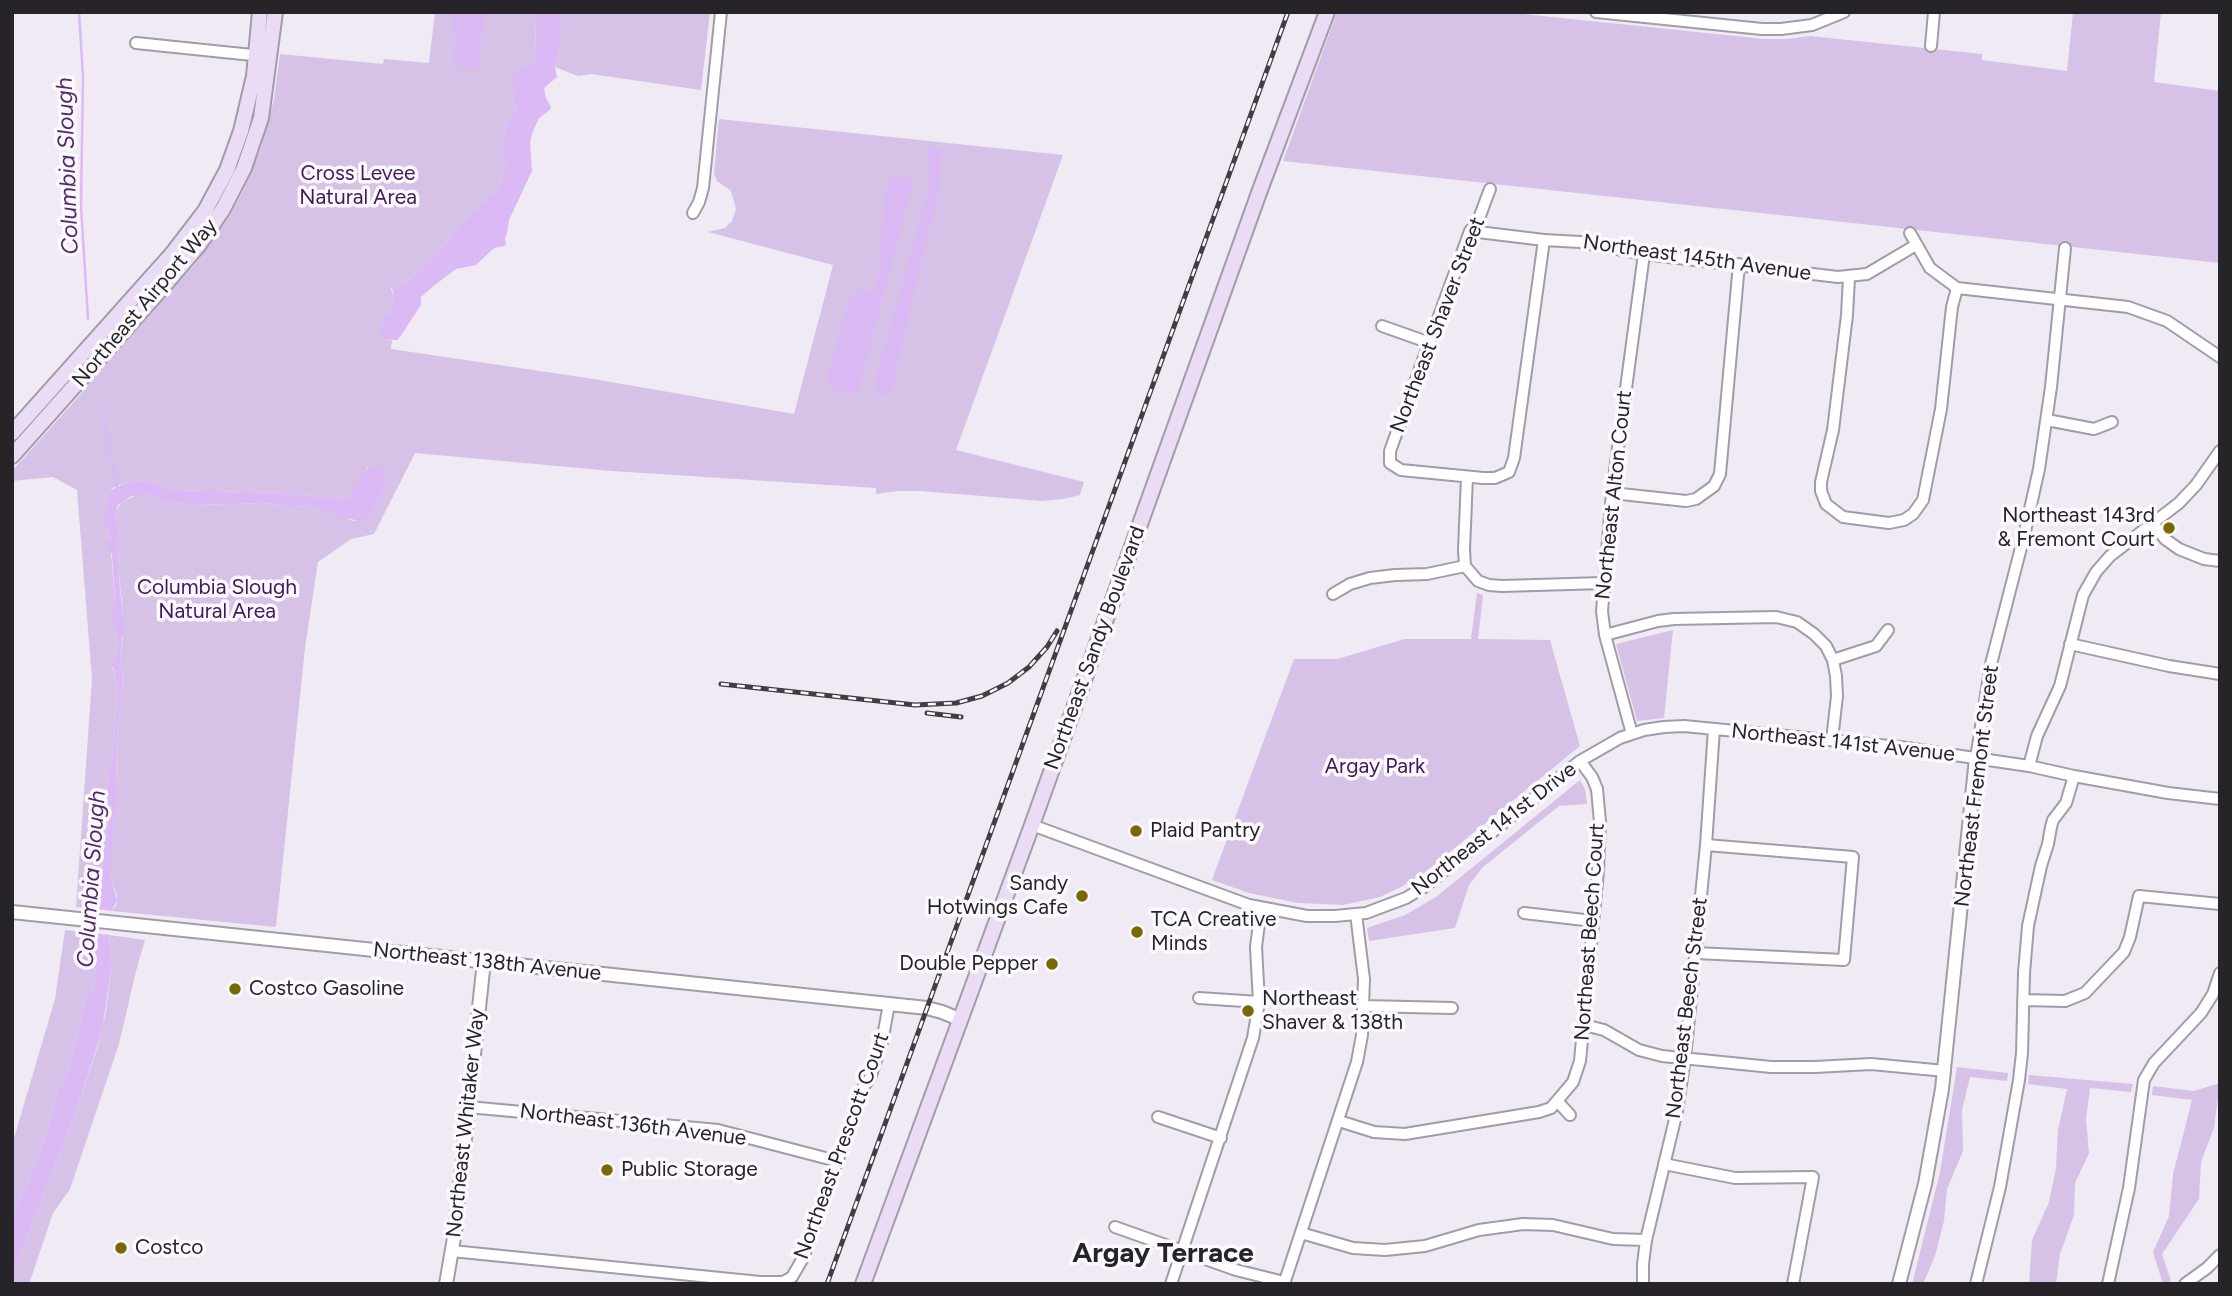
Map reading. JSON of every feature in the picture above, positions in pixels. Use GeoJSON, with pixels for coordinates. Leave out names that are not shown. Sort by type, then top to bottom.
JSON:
{"type":"FeatureCollection","features":[{"type":"Feature","properties":{"kind":"main road","name":"Northeast Airport Way"},"geometry":{"type":"LineString","coordinates":[[12,456],[168,281],[216,221],[251,152],[261,118],[263,56],[260,12]]}},
{"type":"Feature","properties":{"kind":"main road","name":"Northeast Airport Way"},"geometry":{"type":"LineString","coordinates":[[12,433],[172,254],[205,211],[227,170],[241,131],[275,12]]}},
{"type":"Feature","properties":{"kind":"main road","name":"Northeast Sandy Boulevard"},"geometry":{"type":"LineString","coordinates":[[863,1284],[1327,12]]}},
{"type":"Feature","properties":{"kind":"street"},"geometry":{"type":"LineString","coordinates":[[693,213],[703,188],[721,12]]}},
{"type":"Feature","properties":{"kind":"street"},"geometry":{"type":"LineString","coordinates":[[1597,12],[1781,29],[1812,25],[1844,12]]}},
{"type":"Feature","properties":{"kind":"street"},"geometry":{"type":"LineString","coordinates":[[1931,46],[1934,12]]}},
{"type":"Feature","properties":{"kind":"street"},"geometry":{"type":"LineString","coordinates":[[136,43],[263,56]]}},
{"type":"Feature","properties":{"kind":"street","name":"Northeast Shaver Street"},"geometry":{"type":"LineString","coordinates":[[1391,463],[1390,451],[1470,231],[1478,221],[1490,189]]}},
{"type":"Feature","properties":{"kind":"street","name":"Northeast 145th Avenue"},"geometry":{"type":"LineString","coordinates":[[1470,231],[1580,242],[1644,254],[1849,278],[1867,274],[1916,245]]}},
{"type":"Feature","properties":{"kind":"street"},"geometry":{"type":"LineString","coordinates":[[1910,233],[1930,268],[1957,288],[2128,307],[2167,321],[2220,357]]}},
{"type":"Feature","properties":{"kind":"street"},"geometry":{"type":"LineString","coordinates":[[1380,469],[1391,463],[1401,470],[1495,478],[1512,467],[1544,240]]}},
{"type":"Feature","properties":{"kind":"street","name":"Northeast Fremont Street"},"geometry":{"type":"LineString","coordinates":[[1899,1284],[1925,1184],[1945,1071],[1976,758],[1992,664],[2032,501],[2047,420],[2065,248]]}},
{"type":"Feature","properties":{"kind":"street","name":"Northeast Alton Court"},"geometry":{"type":"LineString","coordinates":[[1632,734],[1605,635],[1602,611],[1612,493],[1644,254]]}},
{"type":"Feature","properties":{"kind":"street"},"geometry":{"type":"LineString","coordinates":[[1612,493],[1686,501],[1709,497],[1720,474],[1739,264]]}},
{"type":"Feature","properties":{"kind":"street"},"geometry":{"type":"LineString","coordinates":[[1849,278],[1833,430],[1821,491],[1826,505],[1837,514],[1849,519],[1889,523],[1905,520],[1919,509],[1923,500],[1941,408],[1952,307],[1957,288]]}},
{"type":"Feature","properties":{"kind":"street"},"geometry":{"type":"LineString","coordinates":[[1382,327],[1430,342]]}},
{"type":"Feature","properties":{"kind":"street"},"geometry":{"type":"LineString","coordinates":[[2047,420],[2094,429],[2112,422]]}},
{"type":"Feature","properties":{"kind":"street"},"geometry":{"type":"LineString","coordinates":[[2029,766],[2037,736],[2060,686],[2083,595],[2096,572],[2110,556],[2179,503],[2196,485],[2220,451]]}},
{"type":"Feature","properties":{"kind":"street"},"geometry":{"type":"LineString","coordinates":[[1467,477],[1465,566],[1478,581],[1489,585],[1603,583]]}},
{"type":"Feature","properties":{"kind":"street"},"geometry":{"type":"LineString","coordinates":[[2153,523],[2165,539],[2179,549],[2190,555],[2220,561]]}},
{"type":"Feature","properties":{"kind":"street"},"geometry":{"type":"LineString","coordinates":[[1333,594],[1350,584],[1370,578],[1427,574],[1465,566]]}},
{"type":"Feature","properties":{"kind":"street"},"geometry":{"type":"LineString","coordinates":[[1605,635],[1658,621],[1776,617],[1797,622],[1826,646],[1833,660],[1837,696],[1832,740]]}},
{"type":"Feature","properties":{"kind":"street"},"geometry":{"type":"LineString","coordinates":[[1833,660],[1876,646],[1888,630]]}},
{"type":"Feature","properties":{"kind":"street"},"geometry":{"type":"LineString","coordinates":[[2070,644],[2169,666],[2220,674]]}},
{"type":"Feature","properties":{"kind":"street","name":"Northeast 141st Avenue"},"geometry":{"type":"LineString","coordinates":[[1632,734],[1684,726],[1832,740],[2029,766],[2168,793],[2220,799]]}},
{"type":"Feature","properties":{"kind":"street","name":"Northeast Beech Street"},"geometry":{"type":"LineString","coordinates":[[1643,1284],[1646,1240],[1677,1111],[1685,1058],[1706,845],[1714,729]]}},
{"type":"Feature","properties":{"kind":"street","name":"Northeast 141st Drive"},"geometry":{"type":"LineString","coordinates":[[1032,825],[1261,908],[1307,916],[1356,914],[1387,907],[1424,887],[1580,761],[1632,734]]}},
{"type":"Feature","properties":{"kind":"street","name":"Northeast Beech Court"},"geometry":{"type":"LineString","coordinates":[[1558,1102],[1578,1072],[1600,848],[1599,801],[1592,777],[1580,761]]}},
{"type":"Feature","properties":{"kind":"street"},"geometry":{"type":"LineString","coordinates":[[1976,1284],[1998,1198],[2013,1120],[2022,1053],[2028,926],[2053,820],[2066,803],[2074,776]]}},
{"type":"Feature","properties":{"kind":"street"},"geometry":{"type":"LineString","coordinates":[[1696,953],[1844,960],[1853,857],[1706,845]]}},
{"type":"Feature","properties":{"kind":"street"},"geometry":{"type":"LineString","coordinates":[[2023,1000],[2065,1001],[2085,993],[2124,952],[2139,896],[2220,904]]}},
{"type":"Feature","properties":{"kind":"street"},"geometry":{"type":"LineString","coordinates":[[1171,1284],[1247,1060],[1257,1019],[1259,1002],[1256,947],[1261,908]]}},
{"type":"Feature","properties":{"kind":"street","name":"Northeast 138th Avenue"},"geometry":{"type":"LineString","coordinates":[[12,912],[927,1008],[959,1019]]}},
{"type":"Feature","properties":{"kind":"street"},"geometry":{"type":"LineString","coordinates":[[1115,1227],[1237,1270],[1284,1283],[1357,1062],[1364,1006],[1362,957],[1356,914]]}},
{"type":"Feature","properties":{"kind":"street"},"geometry":{"type":"LineString","coordinates":[[1524,914],[1593,921]]}},
{"type":"Feature","properties":{"kind":"street","name":"Northeast Whitaker Way"},"geometry":{"type":"LineString","coordinates":[[446,1284],[452,1251],[484,961]]}},
{"type":"Feature","properties":{"kind":"street"},"geometry":{"type":"LineString","coordinates":[[2108,1284],[2129,1188],[2144,1080],[2154,1063],[2201,1013],[2213,995],[2220,973]]}},
{"type":"Feature","properties":{"kind":"street"},"geometry":{"type":"LineString","coordinates":[[1199,998],[1259,1002]]}},
{"type":"Feature","properties":{"kind":"street","name":"Northeast Prescott Court"},"geometry":{"type":"LineString","coordinates":[[452,1251],[760,1282],[783,1282],[792,1277],[803,1258],[882,1042],[889,1004]]}},
{"type":"Feature","properties":{"kind":"street"},"geometry":{"type":"LineString","coordinates":[[1364,1006],[1452,1009]]}},
{"type":"Feature","properties":{"kind":"street"},"geometry":{"type":"LineString","coordinates":[[1584,1026],[1604,1030],[1630,1047],[1649,1054],[1792,1068],[1871,1064],[1945,1071]]}},
{"type":"Feature","properties":{"kind":"street"},"geometry":{"type":"LineString","coordinates":[[1339,1121],[1374,1132],[1405,1134],[1539,1112],[1558,1102],[1570,1115]]}},
{"type":"Feature","properties":{"kind":"street","name":"Northeast 136th Avenue"},"geometry":{"type":"LineString","coordinates":[[468,1107],[718,1130],[837,1161]]}},
{"type":"Feature","properties":{"kind":"street"},"geometry":{"type":"LineString","coordinates":[[1158,1117],[1221,1138]]}},
{"type":"Feature","properties":{"kind":"street"},"geometry":{"type":"LineString","coordinates":[[1664,1164],[1735,1178],[1813,1177],[1793,1284]]}},
{"type":"Feature","properties":{"kind":"street"},"geometry":{"type":"LineString","coordinates":[[1301,1233],[1353,1248],[1385,1250],[1425,1246],[1479,1230],[1523,1224],[1553,1225],[1613,1239],[1646,1240]]}},
{"type":"Feature","properties":{"kind":"street"},"geometry":{"type":"LineString","coordinates":[[2185,1284],[2220,1255]]}},
{"type":"Feature","properties":{"kind":"green space"},"geometry":{"type":"Polygon","coordinates":[[[435,12],[535,12],[536,56],[534,62],[514,81],[512,101],[517,110],[507,123],[501,145],[506,158],[505,170],[498,188],[462,223],[427,265],[404,284],[391,288],[394,298],[391,312],[383,317],[382,321],[384,339],[392,340],[391,349],[594,379],[794,414],[833,265],[708,232],[725,228],[732,221],[736,209],[731,191],[717,181],[714,174],[719,119],[1063,155],[956,450],[1084,482],[1080,495],[1042,501],[921,491],[876,494],[876,488],[612,471],[415,453],[374,534],[351,539],[318,562],[305,648],[276,927],[112,911],[116,906],[117,896],[110,875],[110,862],[117,795],[116,747],[123,679],[120,654],[123,639],[122,602],[116,511],[121,503],[138,494],[146,494],[167,502],[195,505],[265,503],[289,509],[300,506],[317,508],[354,521],[371,515],[384,491],[368,467],[352,495],[343,500],[283,493],[173,490],[145,480],[125,483],[110,491],[106,507],[115,603],[112,609],[112,625],[117,636],[112,667],[116,678],[117,704],[112,759],[107,769],[108,786],[104,809],[109,817],[101,870],[100,899],[95,909],[76,907],[92,679],[77,490],[53,477],[12,481],[12,471],[80,395],[86,387],[85,376],[94,377],[196,263],[228,218],[261,148],[274,99],[280,54],[383,64],[384,59],[429,63],[435,12]]]}},
{"type":"Feature","properties":{"kind":"green space"},"geometry":{"type":"Polygon","coordinates":[[[561,12],[710,12],[701,90],[591,74],[578,76],[555,67],[561,41],[561,12]]]}},
{"type":"Feature","properties":{"kind":"green space"},"geometry":{"type":"Polygon","coordinates":[[[1337,12],[1504,12],[1764,39],[1810,36],[1982,54],[1982,60],[2067,71],[2073,12],[2161,12],[2154,82],[2220,91],[2220,263],[1283,161],[1337,12]]]}},
{"type":"Feature","properties":{"kind":"green space","name":"Argay Park"},"geometry":{"type":"Polygon","coordinates":[[[1477,593],[1483,595],[1478,639],[1550,640],[1580,746],[1424,873],[1380,897],[1343,905],[1298,903],[1249,893],[1212,880],[1294,659],[1337,659],[1405,639],[1471,639],[1477,593]]]}},
{"type":"Feature","properties":{"kind":"green space"},"geometry":{"type":"Polygon","coordinates":[[[1673,630],[1664,718],[1637,721],[1616,644],[1673,630]]]}},
{"type":"Feature","properties":{"kind":"green space"},"geometry":{"type":"Polygon","coordinates":[[[1580,780],[1585,789],[1587,804],[1559,806],[1483,867],[1469,885],[1455,928],[1369,941],[1367,928],[1405,915],[1436,897],[1580,780]]]}},
{"type":"Feature","properties":{"kind":"green space"},"geometry":{"type":"Polygon","coordinates":[[[65,930],[93,933],[94,985],[86,997],[69,1070],[57,1093],[45,1138],[19,1200],[12,1226],[12,1145],[55,999],[65,930]]]}},
{"type":"Feature","properties":{"kind":"green space"},"geometry":{"type":"Polygon","coordinates":[[[109,935],[145,940],[119,1044],[70,1189],[53,1213],[29,1284],[12,1284],[12,1276],[75,1114],[99,1042],[112,964],[109,935]]]}},
{"type":"Feature","properties":{"kind":"green space"},"geometry":{"type":"Polygon","coordinates":[[[1957,1067],[2008,1073],[2007,1081],[1970,1077],[1962,1110],[1963,1151],[1947,1189],[1944,1221],[1935,1256],[1923,1284],[1912,1284],[1940,1172],[1957,1067]]]}},
{"type":"Feature","properties":{"kind":"green space"},"geometry":{"type":"Polygon","coordinates":[[[2029,1075],[2133,1084],[2131,1092],[2090,1088],[2086,1119],[2089,1153],[2075,1183],[2074,1215],[2060,1254],[2056,1284],[2029,1284],[2032,1240],[2049,1202],[2056,1168],[2058,1130],[2067,1089],[2028,1084],[2029,1075]]]}},
{"type":"Feature","properties":{"kind":"green space"},"geometry":{"type":"Polygon","coordinates":[[[2220,1083],[2214,1128],[2201,1162],[2199,1199],[2162,1254],[2171,1281],[2163,1284],[2153,1252],[2169,1216],[2173,1174],[2192,1100],[2152,1095],[2153,1086],[2194,1091],[2220,1083]]]}},
{"type":"Feature","properties":{"kind":"shaded area"},"geometry":{"type":"Polygon","coordinates":[[[453,12],[484,12],[480,62],[476,69],[461,68],[453,61],[453,12]]]}},
{"type":"Feature","properties":{"kind":"shaded area"},"geometry":{"type":"Polygon","coordinates":[[[535,12],[561,12],[561,41],[555,67],[557,77],[544,88],[551,107],[539,118],[530,141],[532,171],[509,220],[506,244],[494,248],[476,265],[456,269],[436,284],[421,297],[421,305],[400,337],[397,340],[384,339],[381,336],[382,321],[383,317],[391,312],[394,298],[392,286],[404,284],[427,265],[462,223],[498,188],[505,170],[506,158],[501,145],[507,123],[517,110],[512,101],[515,90],[511,74],[534,62],[535,12]]]}},
{"type":"Feature","properties":{"kind":"shaded area"},"geometry":{"type":"Polygon","coordinates":[[[928,148],[957,153],[941,152],[939,191],[892,392],[879,395],[876,391],[876,378],[928,191],[931,165],[926,164],[928,148]]]}},
{"type":"Feature","properties":{"kind":"shaded area"},"geometry":{"type":"Polygon","coordinates":[[[893,176],[910,179],[912,188],[858,391],[853,394],[839,393],[832,389],[828,376],[852,294],[873,290],[877,284],[885,194],[888,182],[893,176]]]}},
{"type":"Feature","properties":{"kind":"shaded area"},"geometry":{"type":"Polygon","coordinates":[[[371,466],[382,468],[385,472],[384,491],[371,515],[360,521],[317,508],[300,506],[289,509],[265,503],[195,505],[166,502],[146,494],[132,496],[118,505],[118,568],[124,629],[120,654],[123,679],[116,747],[117,795],[110,875],[117,900],[112,911],[95,909],[102,884],[101,870],[109,817],[104,809],[108,786],[107,769],[112,759],[117,704],[116,678],[112,665],[115,661],[117,636],[112,625],[112,609],[115,603],[112,555],[107,544],[110,538],[106,527],[106,507],[110,491],[125,483],[145,480],[173,490],[283,493],[343,500],[352,495],[352,490],[371,466]]]}},
{"type":"Feature","properties":{"kind":"shaded area"},"geometry":{"type":"Polygon","coordinates":[[[93,933],[109,935],[112,964],[102,1031],[75,1114],[12,1276],[12,1226],[19,1200],[45,1138],[57,1093],[69,1070],[86,997],[93,990],[93,933]]]}},
{"type":"Feature","properties":{"kind":"waterway","name":"Columbia Slough"},"geometry":{"type":"LineString","coordinates":[[79,12],[83,77],[81,206],[88,319]]}},
{"type":"Feature","properties":{"kind":"waterway","name":"Columbia Slough"},"geometry":{"type":"LineString","coordinates":[[102,411],[117,487]]}},
{"type":"Feature","properties":{"kind":"railway"},"geometry":{"type":"LineString","coordinates":[[827,1284],[1288,12]]}},
{"type":"Feature","properties":{"kind":"railway"},"geometry":{"type":"LineString","coordinates":[[721,684],[915,705],[956,703],[982,696],[1008,683],[1029,667],[1057,631]]}},
{"type":"Feature","properties":{"kind":"railway"},"geometry":{"type":"LineString","coordinates":[[927,713],[961,717]]}},
{"type":"Feature","properties":{"kind":"place","name":"Northeast 143rd & Fremont Court"},"geometry":{"type":"Point","coordinates":[2169,528]}},
{"type":"Feature","properties":{"kind":"place","name":"Plaid Pantry"},"geometry":{"type":"Point","coordinates":[1136,831]}},
{"type":"Feature","properties":{"kind":"place","name":"Sandy Hotwings Cafe"},"geometry":{"type":"Point","coordinates":[1082,896]}},
{"type":"Feature","properties":{"kind":"place","name":"TCA Creative Minds"},"geometry":{"type":"Point","coordinates":[1137,932]}},
{"type":"Feature","properties":{"kind":"place","name":"Double Pepper"},"geometry":{"type":"Point","coordinates":[1052,964]}},
{"type":"Feature","properties":{"kind":"place","name":"Costco Gasoline"},"geometry":{"type":"Point","coordinates":[235,989]}},
{"type":"Feature","properties":{"kind":"place","name":"Northeast Shaver & 138th"},"geometry":{"type":"Point","coordinates":[1248,1011]}},
{"type":"Feature","properties":{"kind":"place","name":"Public Storage"},"geometry":{"type":"Point","coordinates":[607,1170]}},
{"type":"Feature","properties":{"kind":"place","name":"Costco"},"geometry":{"type":"Point","coordinates":[121,1248]}},
{"type":"Feature","properties":{"kind":"district","name":"Argay Terrace"},"geometry":{"type":"Point","coordinates":[1163,1254]}},
{"type":"Feature","properties":{"kind":"park label","name":"Cross Levee Natural Area"},"geometry":{"type":"Point","coordinates":[358,186]}},
{"type":"Feature","properties":{"kind":"park label","name":"Columbia Slough Natural Area"},"geometry":{"type":"Point","coordinates":[217,600]}}]}
